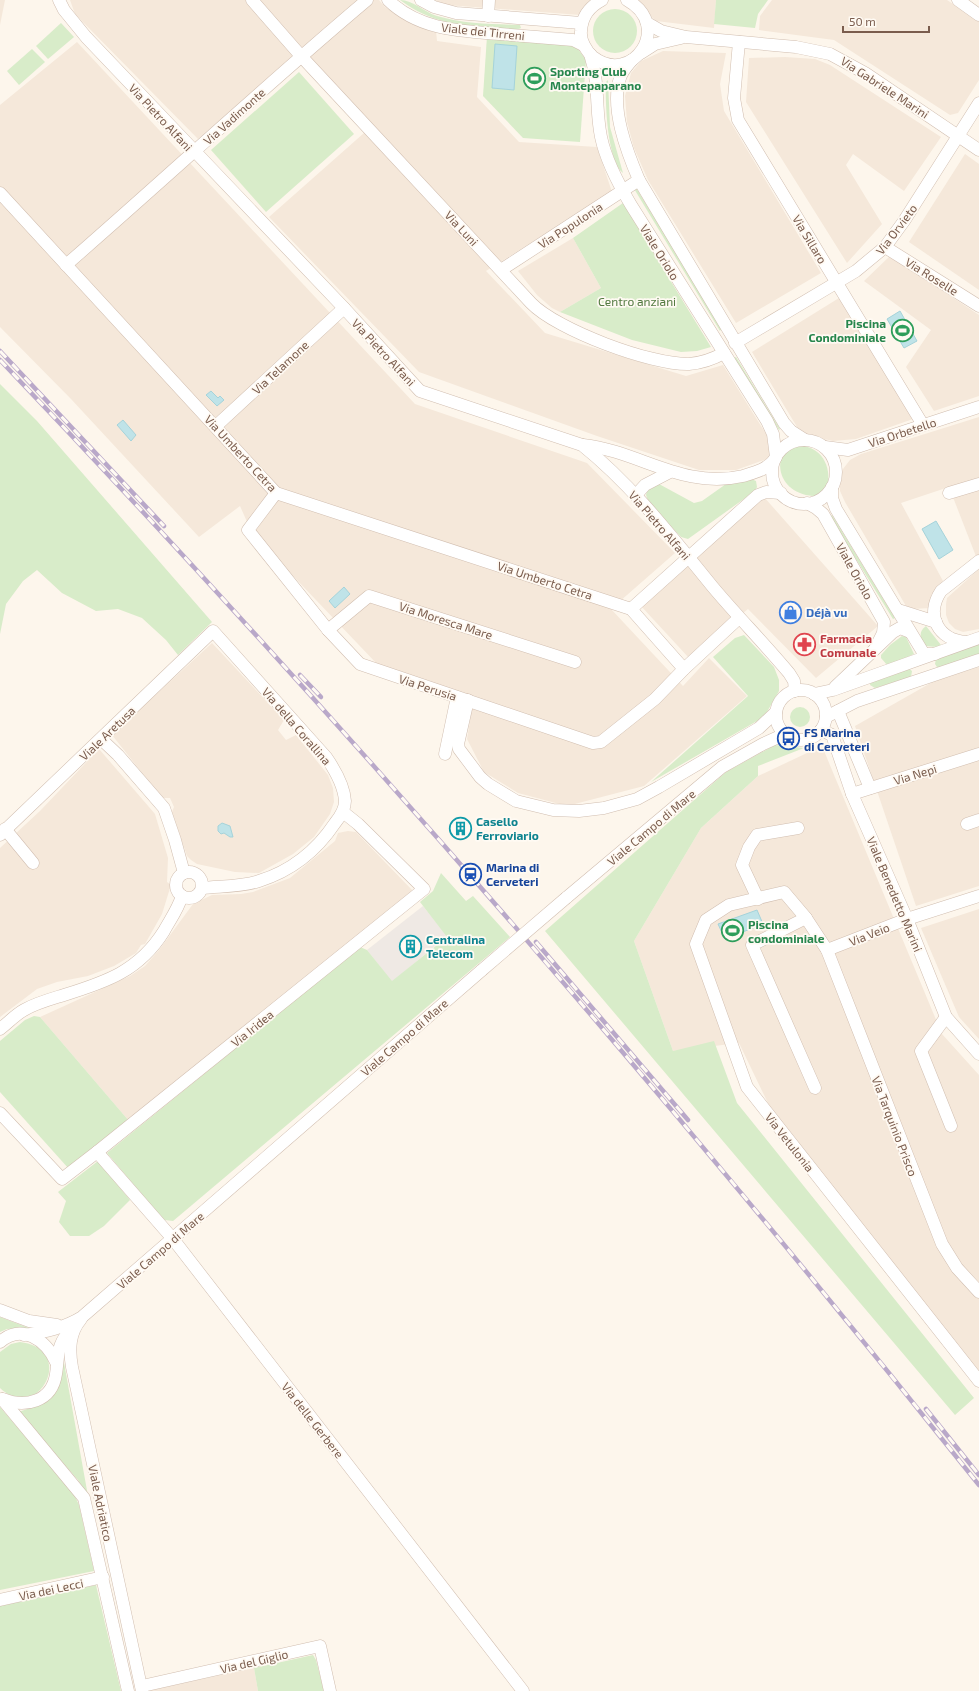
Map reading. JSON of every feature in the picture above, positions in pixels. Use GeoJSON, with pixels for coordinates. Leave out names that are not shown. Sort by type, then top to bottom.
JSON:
{"type":"FeatureCollection","features":[{"type":"Feature","properties":{"kind":"street","name":"Via Pietro Alfani"},"geometry":{"type":"LineString","coordinates":[[59,0],[64,10],[86,37],[344,308],[420,391],[582,445],[599,459],[636,495],[739,618],[789,673],[794,681],[795,691]]}},
{"type":"Feature","properties":{"kind":"street","name":"Via Luni"},"geometry":{"type":"LineString","coordinates":[[252,0],[301,56],[536,308],[551,320],[569,329],[621,349],[664,361],[682,364],[707,361],[724,353]]}},
{"type":"Feature","properties":{"kind":"street","name":"Via Vadimonte"},"geometry":{"type":"LineString","coordinates":[[66,265],[195,152],[301,56],[367,0]]}},
{"type":"Feature","properties":{"kind":"street","name":"Viale dei Tirreni"},"geometry":{"type":"LineString","coordinates":[[388,0],[409,16],[437,27],[573,40],[599,61],[610,65],[621,64],[636,57]]}},
{"type":"Feature","properties":{"kind":"street","name":"Viale dei Tirreni"},"geometry":{"type":"LineString","coordinates":[[421,0],[446,11],[488,16],[582,22]]}},
{"type":"Feature","properties":{"kind":"street"},"geometry":{"type":"LineString","coordinates":[[488,16],[490,0]]}},
{"type":"Feature","properties":{"kind":"street"},"geometry":{"type":"LineString","coordinates":[[958,0],[979,15]]}},
{"type":"Feature","properties":{"kind":"street"},"geometry":{"type":"LineString","coordinates":[[582,22],[586,12],[598,1]]}},
{"type":"Feature","properties":{"kind":"street"},"geometry":{"type":"LineString","coordinates":[[632,2],[643,13],[647,23]]}},
{"type":"Feature","properties":{"kind":"street","name":"Viale Oriolo"},"geometry":{"type":"LineString","coordinates":[[582,22],[580,34],[597,79],[602,140],[605,153],[623,191],[769,425],[774,440],[775,458]]}},
{"type":"Feature","properties":{"kind":"street","name":"Viale Oriolo"},"geometry":{"type":"LineString","coordinates":[[647,23],[648,33],[646,44],[620,78],[618,113],[627,150],[639,180],[735,343],[787,427],[805,440]]}},
{"type":"Feature","properties":{"kind":"street","name":"Via Gabriele Marini"},"geometry":{"type":"LineString","coordinates":[[647,23],[667,33],[686,37],[805,48],[835,56],[865,73],[979,150]]}},
{"type":"Feature","properties":{"kind":"street","name":"Via Gabriele Marini"},"geometry":{"type":"LineString","coordinates":[[636,57],[659,43],[686,37]]}},
{"type":"Feature","properties":{"kind":"street","name":"Via Sillaro"},"geometry":{"type":"LineString","coordinates":[[739,42],[734,98],[738,120],[923,425]]}},
{"type":"Feature","properties":{"kind":"street","name":"Via Orvieto"},"geometry":{"type":"LineString","coordinates":[[735,343],[856,271],[885,247],[904,221],[979,103]]}},
{"type":"Feature","properties":{"kind":"street","name":"Via Populonia"},"geometry":{"type":"LineString","coordinates":[[502,270],[639,180]]}},
{"type":"Feature","properties":{"kind":"street","name":"Via Umberto Cetra"},"geometry":{"type":"LineString","coordinates":[[0,193],[216,426],[276,493],[631,609]]}},
{"type":"Feature","properties":{"kind":"street","name":"Via Roselle"},"geometry":{"type":"LineString","coordinates":[[885,247],[979,306]]}},
{"type":"Feature","properties":{"kind":"street","name":"Via Telamone"},"geometry":{"type":"LineString","coordinates":[[216,426],[344,308]]}},
{"type":"Feature","properties":{"kind":"street","name":"Via Orbetello"},"geometry":{"type":"LineString","coordinates":[[825,447],[840,450],[852,449],[979,407]]}},
{"type":"Feature","properties":{"kind":"street"},"geometry":{"type":"LineString","coordinates":[[582,445],[610,449],[670,472],[709,479],[726,479],[763,470],[786,445],[805,440],[818,443],[825,447],[834,460],[836,470],[835,481],[832,488],[823,498],[807,503],[792,500],[781,492],[774,481],[772,473],[775,458]]}},
{"type":"Feature","properties":{"kind":"street"},"geometry":{"type":"LineString","coordinates":[[836,470],[842,460],[852,449]]}},
{"type":"Feature","properties":{"kind":"street"},"geometry":{"type":"LineString","coordinates":[[636,495],[644,485],[670,472]]}},
{"type":"Feature","properties":{"kind":"street"},"geometry":{"type":"LineString","coordinates":[[949,493],[979,484]]}},
{"type":"Feature","properties":{"kind":"street","name":"Viale Oriolo"},"geometry":{"type":"LineString","coordinates":[[832,488],[832,498],[836,509],[910,632],[924,654],[935,654]]}},
{"type":"Feature","properties":{"kind":"street"},"geometry":{"type":"LineString","coordinates":[[684,668],[631,609],[688,556],[758,495],[766,492],[781,492]]}},
{"type":"Feature","properties":{"kind":"street","name":"Via Perusia"},"geometry":{"type":"LineString","coordinates":[[276,493],[248,530],[328,630],[360,664],[593,743],[601,742],[656,699],[684,668],[739,618]]}},
{"type":"Feature","properties":{"kind":"street","name":"Viale Oriolo"},"geometry":{"type":"LineString","coordinates":[[807,503],[823,514],[884,622],[883,633],[876,647]]}},
{"type":"Feature","properties":{"kind":"street"},"geometry":{"type":"LineString","coordinates":[[967,642],[949,638],[939,630],[936,622],[935,608],[938,596],[945,588],[979,561]]}},
{"type":"Feature","properties":{"kind":"street","name":"Via Moresca Mare"},"geometry":{"type":"LineString","coordinates":[[328,630],[369,596],[575,662]]}},
{"type":"Feature","properties":{"kind":"street"},"geometry":{"type":"LineString","coordinates":[[898,610],[936,622]]}},
{"type":"Feature","properties":{"kind":"street"},"geometry":{"type":"LineString","coordinates":[[831,691],[876,647],[897,629],[903,628],[910,632]]}},
{"type":"Feature","properties":{"kind":"street","name":"Viale Aretusa"},"geometry":{"type":"LineString","coordinates":[[3,832],[214,631]]}},
{"type":"Feature","properties":{"kind":"street","name":"Via della Corallina"},"geometry":{"type":"LineString","coordinates":[[214,631],[326,757],[336,771],[345,802],[343,812]]}},
{"type":"Feature","properties":{"kind":"street"},"geometry":{"type":"LineString","coordinates":[[814,694],[831,691],[979,638]]}},
{"type":"Feature","properties":{"kind":"street"},"geometry":{"type":"LineString","coordinates":[[935,654],[929,660],[930,666],[933,671],[943,672]]}},
{"type":"Feature","properties":{"kind":"street"},"geometry":{"type":"LineString","coordinates":[[826,717],[857,701],[979,660]]}},
{"type":"Feature","properties":{"kind":"street"},"geometry":{"type":"LineString","coordinates":[[795,691],[808,691],[814,694],[824,704],[826,717],[821,730],[815,736],[804,740],[792,738],[785,734],[776,720],[776,712],[782,698],[795,691]]}},
{"type":"Feature","properties":{"kind":"street"},"geometry":{"type":"LineString","coordinates":[[463,698],[458,744],[459,748],[480,777],[496,790],[516,801],[552,810],[580,811],[604,808],[637,799],[759,728],[776,712]]}},
{"type":"Feature","properties":{"kind":"street"},"geometry":{"type":"LineString","coordinates":[[445,754],[463,698]]}},
{"type":"Feature","properties":{"kind":"street"},"geometry":{"type":"LineString","coordinates":[[838,711],[870,788]]}},
{"type":"Feature","properties":{"kind":"street","name":"Viale Benedetto Marini"},"geometry":{"type":"LineString","coordinates":[[821,730],[832,735],[852,794],[906,919],[946,1017],[979,1054]]}},
{"type":"Feature","properties":{"kind":"street","name":"Viale Campo di Mare"},"geometry":{"type":"LineString","coordinates":[[0,1342],[13,1336],[45,1332],[75,1323],[173,1240],[482,970],[722,767],[785,734]]}},
{"type":"Feature","properties":{"kind":"street"},"geometry":{"type":"LineString","coordinates":[[101,739],[118,755],[164,808],[184,873]]}},
{"type":"Feature","properties":{"kind":"street"},"geometry":{"type":"LineString","coordinates":[[722,767],[736,741]]}},
{"type":"Feature","properties":{"kind":"street","name":"Via Nepi"},"geometry":{"type":"LineString","coordinates":[[852,794],[979,754]]}},
{"type":"Feature","properties":{"kind":"street"},"geometry":{"type":"LineString","coordinates":[[202,888],[252,883],[280,873],[314,849],[328,834],[343,812]]}},
{"type":"Feature","properties":{"kind":"street","name":"Via Iridea"},"geometry":{"type":"LineString","coordinates":[[0,1113],[62,1179],[424,889],[358,824],[343,812]]}},
{"type":"Feature","properties":{"kind":"street"},"geometry":{"type":"LineString","coordinates":[[967,824],[979,820]]}},
{"type":"Feature","properties":{"kind":"street"},"geometry":{"type":"LineString","coordinates":[[758,898],[742,865],[749,847],[757,835],[798,828]]}},
{"type":"Feature","properties":{"kind":"street"},"geometry":{"type":"LineString","coordinates":[[3,832],[33,863]]}},
{"type":"Feature","properties":{"kind":"street"},"geometry":{"type":"LineString","coordinates":[[191,872],[198,876],[202,888],[201,892],[194,898],[190,898],[182,896],[176,885],[179,877],[184,873],[191,872]]}},
{"type":"Feature","properties":{"kind":"street","name":"Via Vetulonia"},"geometry":{"type":"LineString","coordinates":[[827,950],[806,918],[784,892],[729,905],[706,920],[696,944],[747,1087],[979,1381]]}},
{"type":"Feature","properties":{"kind":"street"},"geometry":{"type":"LineString","coordinates":[[0,1029],[24,1010],[51,999],[95,985],[114,977],[133,966],[142,959],[161,936],[182,896]]}},
{"type":"Feature","properties":{"kind":"street","name":"Via Veio"},"geometry":{"type":"LineString","coordinates":[[827,950],[906,919],[979,896]]}},
{"type":"Feature","properties":{"kind":"street"},"geometry":{"type":"LineString","coordinates":[[806,918],[752,945],[814,1088]]}},
{"type":"Feature","properties":{"kind":"street","name":"Via Tarquinio Prisco"},"geometry":{"type":"LineString","coordinates":[[827,950],[942,1244],[957,1268],[979,1292]]}},
{"type":"Feature","properties":{"kind":"street"},"geometry":{"type":"LineString","coordinates":[[946,1017],[922,1051],[951,1126]]}},
{"type":"Feature","properties":{"kind":"street","name":"Via delle Gerbere"},"geometry":{"type":"LineString","coordinates":[[97,1152],[173,1240],[523,1691]]}},
{"type":"Feature","properties":{"kind":"street"},"geometry":{"type":"LineString","coordinates":[[0,1310],[40,1324],[75,1323]]}},
{"type":"Feature","properties":{"kind":"street"},"geometry":{"type":"LineString","coordinates":[[1,1398],[13,1403],[25,1404],[36,1401],[46,1394],[52,1385],[56,1374],[56,1362],[59,1347],[66,1334],[75,1323]]}},
{"type":"Feature","properties":{"kind":"street","name":"Viale Adriatico"},"geometry":{"type":"LineString","coordinates":[[75,1323],[70,1350],[72,1367],[142,1689]]}},
{"type":"Feature","properties":{"kind":"street"},"geometry":{"type":"LineString","coordinates":[[24,1334],[35,1337],[45,1343],[52,1352],[56,1362]]}},
{"type":"Feature","properties":{"kind":"street","name":"Viale Adriatico"},"geometry":{"type":"LineString","coordinates":[[1,1398],[84,1498],[128,1691]]}},
{"type":"Feature","properties":{"kind":"street","name":"Via dei Lecci"},"geometry":{"type":"LineString","coordinates":[[0,1600],[103,1577]]}},
{"type":"Feature","properties":{"kind":"street","name":"Via del Giglio"},"geometry":{"type":"LineString","coordinates":[[142,1689],[320,1646],[330,1691]]}},
{"type":"Feature","properties":{"kind":"shaded area"},"geometry":{"type":"Polygon","coordinates":[[[0,0],[5,0],[0,25],[0,0]]]}},
{"type":"Feature","properties":{"kind":"shaded area"},"geometry":{"type":"Polygon","coordinates":[[[70,0],[379,0],[385,7],[407,21],[436,31],[437,41],[481,47],[477,97],[519,142],[597,147],[612,192],[486,271],[545,333],[686,376],[723,365],[771,442],[770,458],[736,470],[699,470],[597,436],[419,372],[269,217],[373,125],[303,50],[198,139],[75,14],[70,0]]]}},
{"type":"Feature","properties":{"kind":"shaded area"},"geometry":{"type":"Polygon","coordinates":[[[435,0],[592,0],[580,15],[447,5],[435,0]]]}},
{"type":"Feature","properties":{"kind":"shaded area"},"geometry":{"type":"Polygon","coordinates":[[[634,0],[716,0],[714,28],[656,21],[634,0]]]}},
{"type":"Feature","properties":{"kind":"shaded area"},"geometry":{"type":"Polygon","coordinates":[[[772,0],[947,0],[979,21],[979,80],[958,113],[950,115],[834,40],[759,30],[760,16],[772,0]]]}},
{"type":"Feature","properties":{"kind":"shaded area"},"geometry":{"type":"Polygon","coordinates":[[[77,42],[415,404],[587,463],[675,553],[611,609],[683,686],[709,658],[747,696],[644,786],[567,806],[518,793],[484,772],[467,739],[474,696],[378,665],[252,533],[240,506],[199,537],[71,399],[0,327],[0,105],[77,42]]]}},
{"type":"Feature","properties":{"kind":"shaded area"},"geometry":{"type":"Polygon","coordinates":[[[663,51],[726,53],[720,84],[724,111],[821,273],[736,323],[648,180],[634,148],[627,122],[625,96],[631,73],[641,61],[663,51]]]}},
{"type":"Feature","properties":{"kind":"shaded area"},"geometry":{"type":"Polygon","coordinates":[[[785,57],[815,59],[830,65],[941,137],[904,191],[853,154],[846,165],[882,224],[847,263],[746,102],[749,58],[785,57]]]}},
{"type":"Feature","properties":{"kind":"shaded area"},"geometry":{"type":"Polygon","coordinates":[[[965,154],[979,164],[979,290],[909,242],[965,154]]]}},
{"type":"Feature","properties":{"kind":"shaded area"},"geometry":{"type":"Polygon","coordinates":[[[573,238],[601,288],[560,312],[552,308],[537,295],[518,271],[573,238]]]}},
{"type":"Feature","properties":{"kind":"shaded area"},"geometry":{"type":"Polygon","coordinates":[[[890,256],[979,315],[979,396],[934,411],[906,367],[931,330],[864,281],[890,256]]]}},
{"type":"Feature","properties":{"kind":"shaded area"},"geometry":{"type":"Polygon","coordinates":[[[839,298],[913,419],[856,439],[833,441],[810,436],[797,427],[752,352],[839,298]]]}},
{"type":"Feature","properties":{"kind":"shaded area"},"geometry":{"type":"Polygon","coordinates":[[[979,417],[979,564],[949,487],[901,503],[943,581],[931,595],[932,608],[911,609],[906,606],[845,502],[840,491],[840,479],[843,469],[850,460],[861,454],[979,417]]]}},
{"type":"Feature","properties":{"kind":"shaded area"},"geometry":{"type":"Polygon","coordinates":[[[764,497],[878,626],[816,678],[748,609],[689,658],[641,606],[764,497]]]}},
{"type":"Feature","properties":{"kind":"shaded area"},"geometry":{"type":"Polygon","coordinates":[[[979,569],[979,629],[963,632],[955,629],[949,623],[946,615],[947,598],[979,569]]]}},
{"type":"Feature","properties":{"kind":"shaded area"},"geometry":{"type":"Polygon","coordinates":[[[212,643],[284,720],[278,730],[286,740],[296,735],[328,775],[333,788],[334,802],[330,814],[314,837],[293,854],[259,873],[235,872],[197,864],[191,860],[187,856],[172,812],[174,807],[170,798],[162,798],[112,735],[212,643]]]}},
{"type":"Feature","properties":{"kind":"shaded area"},"geometry":{"type":"Polygon","coordinates":[[[979,667],[979,886],[916,906],[855,726],[936,680],[979,667]]]}},
{"type":"Feature","properties":{"kind":"shaded area"},"geometry":{"type":"Polygon","coordinates":[[[822,746],[942,1034],[979,1075],[979,1371],[790,1149],[739,1043],[673,1051],[634,941],[701,828],[758,776],[822,746]]]}},
{"type":"Feature","properties":{"kind":"shaded area"},"geometry":{"type":"Polygon","coordinates":[[[99,749],[155,814],[168,858],[167,882],[171,885],[162,914],[145,944],[141,945],[136,953],[114,966],[88,976],[57,982],[37,989],[0,1017],[0,848],[40,811],[99,749]]]}},
{"type":"Feature","properties":{"kind":"shaded area"},"geometry":{"type":"Polygon","coordinates":[[[348,831],[356,832],[413,891],[129,1121],[40,1017],[130,976],[145,966],[159,950],[193,904],[212,895],[253,892],[290,878],[335,841],[338,833],[348,831]]]}},
{"type":"Feature","properties":{"kind":"shaded area"},"geometry":{"type":"Polygon","coordinates":[[[423,906],[447,936],[392,982],[367,950],[423,906]]]}},
{"type":"Feature","properties":{"kind":"shaded area"},"geometry":{"type":"Polygon","coordinates":[[[979,909],[979,1039],[959,1017],[921,928],[979,909]]]}},
{"type":"Feature","properties":{"kind":"shaded area"},"geometry":{"type":"Polygon","coordinates":[[[254,1668],[258,1691],[150,1691],[151,1690],[254,1668]]]}},
{"type":"Feature","properties":{"kind":"green space"},"geometry":{"type":"Polygon","coordinates":[[[400,0],[414,4],[432,14],[447,19],[478,23],[520,25],[521,28],[513,29],[483,27],[446,22],[423,14],[400,0]]]}},
{"type":"Feature","properties":{"kind":"green space"},"geometry":{"type":"Polygon","coordinates":[[[716,0],[768,0],[758,14],[755,28],[714,24],[716,0]]]}},
{"type":"Feature","properties":{"kind":"green space"},"geometry":{"type":"Polygon","coordinates":[[[615,9],[627,13],[633,19],[637,31],[633,43],[627,49],[615,53],[603,49],[597,43],[593,31],[597,19],[603,13],[615,9]]]}},
{"type":"Feature","properties":{"kind":"green space"},"geometry":{"type":"Polygon","coordinates":[[[61,23],[74,37],[48,59],[36,46],[61,23]]]}},
{"type":"Feature","properties":{"kind":"green space","name":"Sporting Club Montepaparano"},"geometry":{"type":"Polygon","coordinates":[[[487,36],[573,42],[586,60],[580,142],[523,138],[483,96],[487,36]]]}},
{"type":"Feature","properties":{"kind":"green space"},"geometry":{"type":"Polygon","coordinates":[[[32,49],[45,62],[19,85],[7,71],[32,49]]]}},
{"type":"Feature","properties":{"kind":"green space"},"geometry":{"type":"Polygon","coordinates":[[[299,72],[354,134],[266,212],[211,150],[299,72]]]}},
{"type":"Feature","properties":{"kind":"green space"},"geometry":{"type":"Polygon","coordinates":[[[608,80],[610,127],[623,173],[613,156],[610,144],[606,103],[606,82],[608,80]]]}},
{"type":"Feature","properties":{"kind":"green space"},"geometry":{"type":"Polygon","coordinates":[[[635,186],[722,328],[720,331],[633,187],[635,186]]]}},
{"type":"Feature","properties":{"kind":"green space","name":"Centro anziani"},"geometry":{"type":"Polygon","coordinates":[[[623,203],[711,347],[697,351],[681,352],[632,340],[560,312],[601,288],[573,238],[623,203]]]}},
{"type":"Feature","properties":{"kind":"green space"},"geometry":{"type":"Polygon","coordinates":[[[736,357],[780,429],[779,430],[734,358],[736,357]]]}},
{"type":"Feature","properties":{"kind":"green space"},"geometry":{"type":"Polygon","coordinates":[[[0,384],[37,421],[212,622],[178,655],[166,640],[142,618],[118,609],[96,611],[62,593],[37,570],[23,581],[6,604],[0,634],[0,384]]]}},
{"type":"Feature","properties":{"kind":"green space"},"geometry":{"type":"Polygon","coordinates":[[[800,445],[809,447],[825,461],[828,484],[827,492],[821,496],[805,495],[793,489],[785,481],[781,472],[780,462],[783,454],[790,448],[800,445]]]}},
{"type":"Feature","properties":{"kind":"green space"},"geometry":{"type":"Polygon","coordinates":[[[751,479],[756,481],[757,487],[755,491],[688,539],[681,537],[649,503],[646,495],[648,488],[659,484],[694,503],[702,501],[726,484],[751,479]]]}},
{"type":"Feature","properties":{"kind":"green space"},"geometry":{"type":"Polygon","coordinates":[[[832,515],[895,618],[893,619],[830,517],[832,515]]]}},
{"type":"Feature","properties":{"kind":"green space"},"geometry":{"type":"Polygon","coordinates":[[[926,626],[941,645],[937,647],[925,646],[921,633],[923,628],[926,626]]]}},
{"type":"Feature","properties":{"kind":"green space"},"geometry":{"type":"Polygon","coordinates":[[[744,635],[774,667],[779,680],[779,691],[764,717],[651,782],[748,696],[713,657],[735,638],[744,635]]]}},
{"type":"Feature","properties":{"kind":"green space"},"geometry":{"type":"Polygon","coordinates":[[[902,636],[906,637],[914,654],[888,666],[881,658],[881,655],[890,645],[902,636]]]}},
{"type":"Feature","properties":{"kind":"green space"},"geometry":{"type":"Polygon","coordinates":[[[979,644],[979,655],[941,667],[937,667],[935,664],[936,659],[979,644]]]}},
{"type":"Feature","properties":{"kind":"green space"},"geometry":{"type":"Polygon","coordinates":[[[908,668],[912,671],[911,677],[875,688],[870,685],[871,681],[908,668]]]}},
{"type":"Feature","properties":{"kind":"green space"},"geometry":{"type":"Polygon","coordinates":[[[800,707],[807,710],[810,717],[807,724],[800,727],[793,724],[790,717],[793,710],[800,707]]]}},
{"type":"Feature","properties":{"kind":"green space"},"geometry":{"type":"Polygon","coordinates":[[[775,745],[804,748],[758,766],[758,776],[701,828],[634,941],[673,1051],[714,1041],[737,1103],[974,1398],[955,1415],[545,931],[726,772],[775,745]]]}},
{"type":"Feature","properties":{"kind":"green space"},"geometry":{"type":"Polygon","coordinates":[[[441,873],[466,901],[473,896],[510,937],[173,1221],[165,1220],[160,1216],[107,1153],[360,947],[367,950],[392,981],[447,937],[420,902],[433,891],[441,873]]]}},
{"type":"Feature","properties":{"kind":"green space"},"geometry":{"type":"Polygon","coordinates":[[[34,1016],[40,1017],[129,1121],[69,1169],[0,1092],[0,1041],[25,1020],[34,1016]]]}},
{"type":"Feature","properties":{"kind":"green space"},"geometry":{"type":"Polygon","coordinates":[[[98,1161],[130,1200],[104,1226],[89,1236],[70,1236],[59,1222],[66,1201],[58,1192],[98,1161]]]}},
{"type":"Feature","properties":{"kind":"green space"},"geometry":{"type":"Polygon","coordinates":[[[0,1317],[29,1328],[7,1329],[0,1332],[0,1317]]]}},
{"type":"Feature","properties":{"kind":"green space"},"geometry":{"type":"Polygon","coordinates":[[[20,1342],[37,1348],[47,1357],[49,1369],[46,1382],[38,1392],[27,1397],[14,1397],[0,1388],[0,1352],[11,1344],[20,1342]]]}},
{"type":"Feature","properties":{"kind":"green space"},"geometry":{"type":"Polygon","coordinates":[[[63,1357],[88,1496],[78,1480],[18,1412],[37,1406],[63,1357]]]}},
{"type":"Feature","properties":{"kind":"green space"},"geometry":{"type":"Polygon","coordinates":[[[0,1407],[73,1492],[79,1505],[94,1571],[0,1590],[0,1407]]]}},
{"type":"Feature","properties":{"kind":"green space"},"geometry":{"type":"Polygon","coordinates":[[[96,1585],[121,1691],[0,1691],[0,1606],[96,1585]]]}},
{"type":"Feature","properties":{"kind":"green space"},"geometry":{"type":"Polygon","coordinates":[[[313,1655],[316,1660],[324,1691],[258,1691],[254,1668],[313,1655]]]}},
{"type":"Feature","properties":{"kind":"water"},"geometry":{"type":"Polygon","coordinates":[[[495,44],[517,46],[514,90],[492,88],[495,44]]]}},
{"type":"Feature","properties":{"kind":"water","name":"Piscina Condominiale"},"geometry":{"type":"Polygon","coordinates":[[[900,311],[917,341],[904,348],[887,319],[900,311]]]}},
{"type":"Feature","properties":{"kind":"water"},"geometry":{"type":"Polygon","coordinates":[[[211,391],[218,398],[220,396],[224,400],[217,406],[206,395],[211,391]]]}},
{"type":"Feature","properties":{"kind":"water"},"geometry":{"type":"Polygon","coordinates":[[[123,420],[136,435],[131,441],[117,425],[123,420]]]}},
{"type":"Feature","properties":{"kind":"water"},"geometry":{"type":"Polygon","coordinates":[[[936,521],[953,550],[939,559],[922,529],[936,521]]]}},
{"type":"Feature","properties":{"kind":"water"},"geometry":{"type":"Polygon","coordinates":[[[344,587],[350,594],[335,608],[329,601],[344,587]]]}},
{"type":"Feature","properties":{"kind":"water"},"geometry":{"type":"Polygon","coordinates":[[[222,823],[230,826],[233,837],[230,837],[224,833],[221,834],[218,831],[218,826],[222,823]]]}},
{"type":"Feature","properties":{"kind":"water","name":"Piscina condominiale"},"geometry":{"type":"Polygon","coordinates":[[[757,910],[763,924],[725,939],[718,924],[757,910]]]}},
{"type":"Feature","properties":{"kind":"railway"},"geometry":{"type":"LineString","coordinates":[[0,351],[164,526]]}},
{"type":"Feature","properties":{"kind":"railway"},"geometry":{"type":"LineString","coordinates":[[0,360],[254,633],[502,912],[743,1196],[979,1485]]}},
{"type":"Feature","properties":{"kind":"railway"},"geometry":{"type":"LineString","coordinates":[[300,675],[321,697]]}},
{"type":"Feature","properties":{"kind":"railway"},"geometry":{"type":"LineString","coordinates":[[536,942],[688,1120]]}},
{"type":"Feature","properties":{"kind":"railway"},"geometry":{"type":"LineString","coordinates":[[926,1409],[979,1475]]}},
{"type":"Feature","properties":{"kind":"place","name":"Sporting Club Montepaparano"},"geometry":{"type":"Point","coordinates":[535,78]}},
{"type":"Feature","properties":{"kind":"place","name":"Piscina Condominiale"},"geometry":{"type":"Point","coordinates":[902,330]}},
{"type":"Feature","properties":{"kind":"place","name":"Déjà vu"},"geometry":{"type":"Point","coordinates":[790,612]}},
{"type":"Feature","properties":{"kind":"place","name":"Farmacia Comunale"},"geometry":{"type":"Point","coordinates":[805,645]}},
{"type":"Feature","properties":{"kind":"place","name":"FS Marina di Cerveteri"},"geometry":{"type":"Point","coordinates":[789,739]}},
{"type":"Feature","properties":{"kind":"place","name":"Casello Ferroviario"},"geometry":{"type":"Point","coordinates":[461,828]}},
{"type":"Feature","properties":{"kind":"place","name":"Marina di Cerveteri"},"geometry":{"type":"Point","coordinates":[471,874]}},
{"type":"Feature","properties":{"kind":"place","name":"Piscina condominiale"},"geometry":{"type":"Point","coordinates":[732,931]}},
{"type":"Feature","properties":{"kind":"place","name":"Centralina Telecom"},"geometry":{"type":"Point","coordinates":[411,946]}}]}
